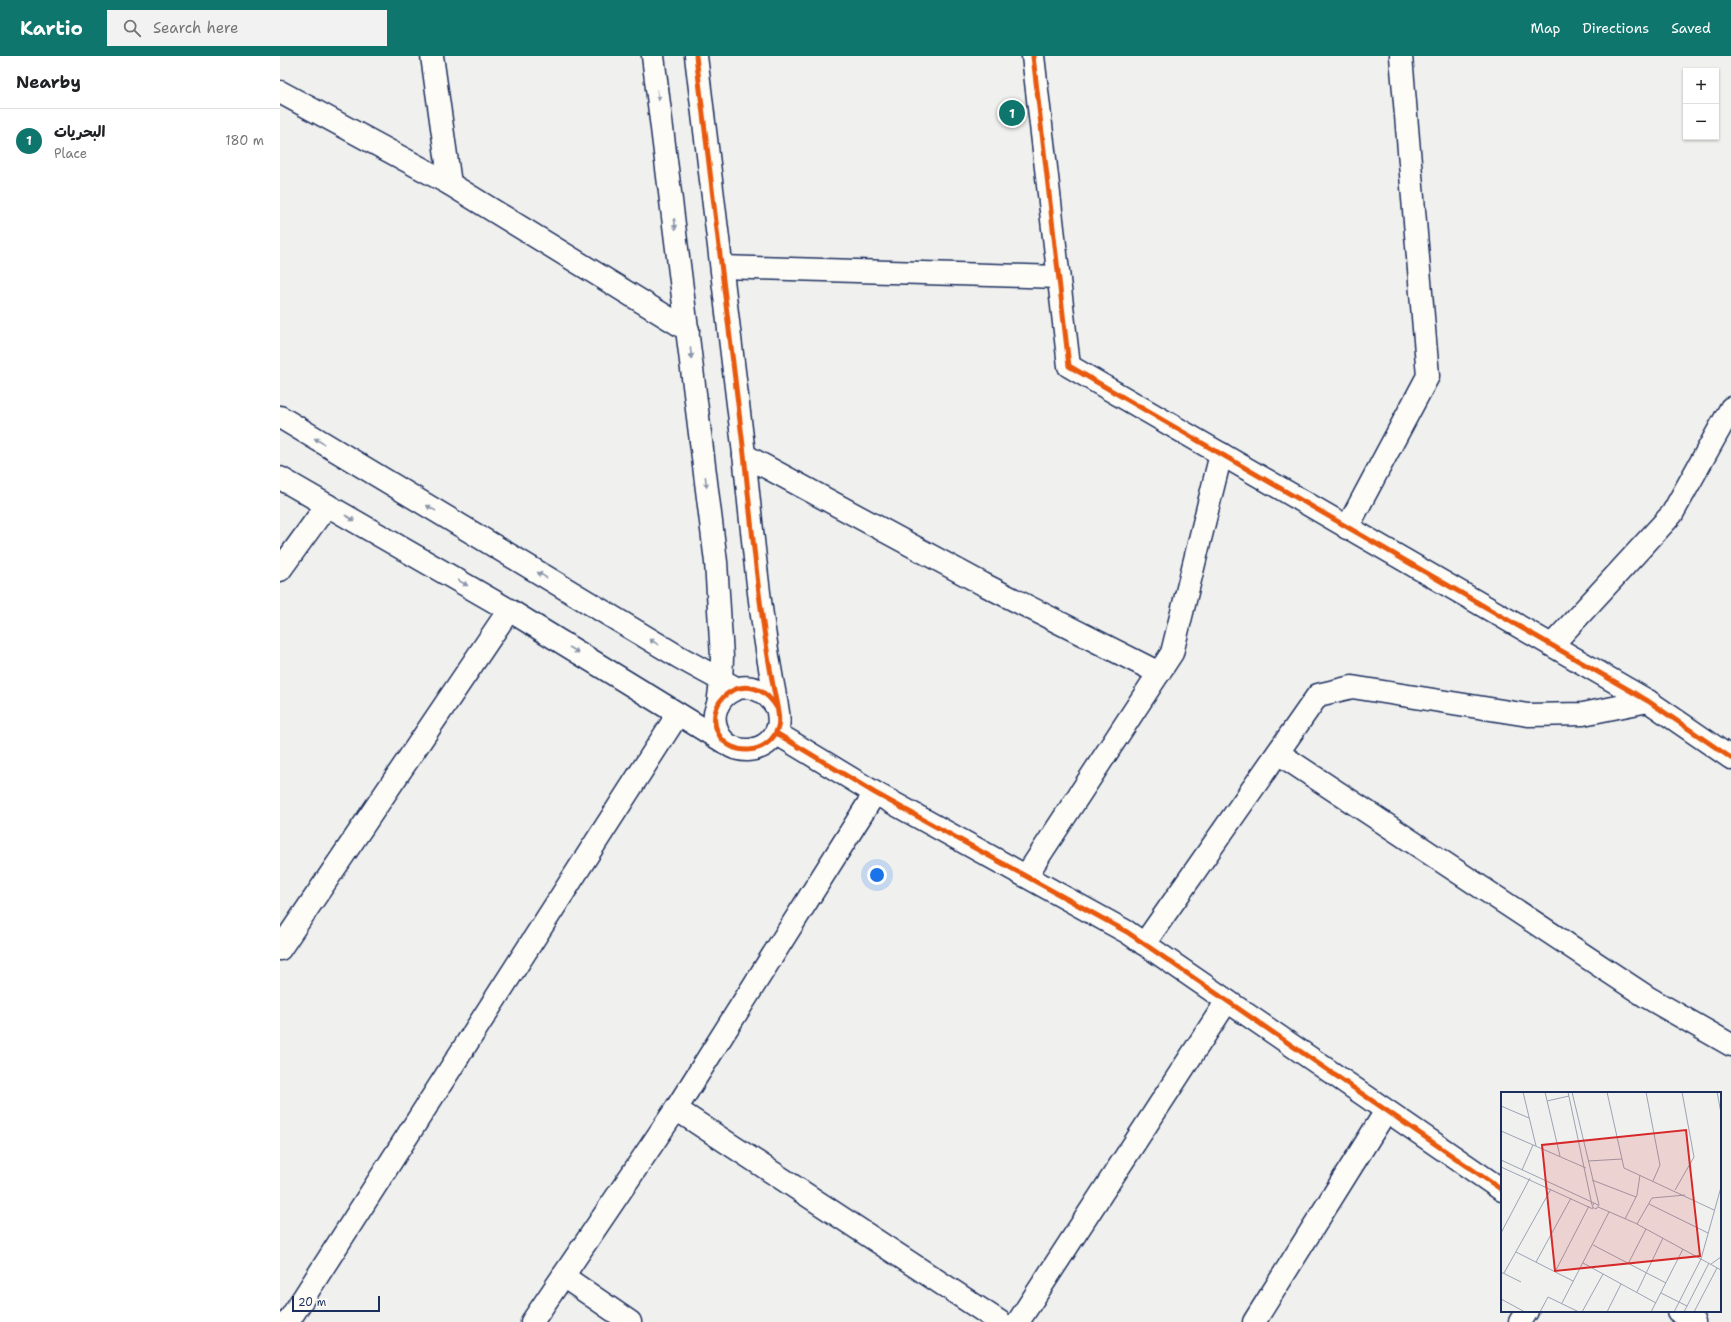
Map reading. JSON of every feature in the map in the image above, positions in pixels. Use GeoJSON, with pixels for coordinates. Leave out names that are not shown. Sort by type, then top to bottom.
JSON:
{"type":"FeatureCollection","features":[{"type":"Feature","properties":{"kind":"street"},"geometry":{"type":"LineString","coordinates":[[432,56],[450,184]]}},
{"type":"Feature","properties":{"kind":"street"},"geometry":{"type":"LineString","coordinates":[[653,56],[716,562],[721,636],[729,685],[718,705],[715,714],[715,724],[724,742]]}},
{"type":"Feature","properties":{"kind":"street"},"geometry":{"type":"LineString","coordinates":[[280,478],[509,610],[733,748],[742,751],[752,750],[762,747],[770,741],[776,733],[779,721],[768,655],[696,56]]}},
{"type":"Feature","properties":{"kind":"street"},"geometry":{"type":"LineString","coordinates":[[1033,56],[1069,366],[1648,701],[1731,758]]}},
{"type":"Feature","properties":{"kind":"street"},"geometry":{"type":"LineString","coordinates":[[1347,528],[1428,376],[1401,56]]}},
{"type":"Feature","properties":{"kind":"street"},"geometry":{"type":"LineString","coordinates":[[280,92],[450,184],[688,330]]}},
{"type":"Feature","properties":{"kind":"street"},"geometry":{"type":"LineString","coordinates":[[722,267],[1058,277]]}},
{"type":"Feature","properties":{"kind":"street"},"geometry":{"type":"LineString","coordinates":[[1552,645],[1672,514],[1731,408]]}},
{"type":"Feature","properties":{"kind":"street"},"geometry":{"type":"LineString","coordinates":[[280,417],[679,657],[729,685],[761,690],[771,698],[777,708]]}},
{"type":"Feature","properties":{"kind":"street"},"geometry":{"type":"LineString","coordinates":[[1026,876],[1172,654],[1222,454]]}},
{"type":"Feature","properties":{"kind":"street"},"geometry":{"type":"LineString","coordinates":[[744,455],[983,584],[1159,673]]}},
{"type":"Feature","properties":{"kind":"street"},"geometry":{"type":"LineString","coordinates":[[280,570],[327,505]]}},
{"type":"Feature","properties":{"kind":"street"},"geometry":{"type":"LineString","coordinates":[[280,949],[509,610]]}},
{"type":"Feature","properties":{"kind":"street"},"geometry":{"type":"LineString","coordinates":[[679,657],[689,657],[703,653],[715,644],[721,636]]}},
{"type":"Feature","properties":{"kind":"street"},"geometry":{"type":"LineString","coordinates":[[1144,944],[1318,695],[1352,687],[1528,716],[1583,714],[1648,701]]}},
{"type":"Feature","properties":{"kind":"street"},"geometry":{"type":"LineString","coordinates":[[288,1322],[678,714]]}},
{"type":"Feature","properties":{"kind":"street"},"geometry":{"type":"LineString","coordinates":[[776,733],[875,793],[1127,932],[1501,1189]]}},
{"type":"Feature","properties":{"kind":"street"},"geometry":{"type":"LineString","coordinates":[[1278,753],[1647,997],[1731,1045]]}},
{"type":"Feature","properties":{"kind":"street"},"geometry":{"type":"LineString","coordinates":[[532,1322],[676,1109],[875,793]]}},
{"type":"Feature","properties":{"kind":"street"},"geometry":{"type":"LineString","coordinates":[[1018,1322],[1227,1001]]}},
{"type":"Feature","properties":{"kind":"street"},"geometry":{"type":"LineString","coordinates":[[676,1109],[1000,1322]]}},
{"type":"Feature","properties":{"kind":"street"},"geometry":{"type":"LineString","coordinates":[[1254,1322],[1386,1111]]}},
{"type":"Feature","properties":{"kind":"street"},"geometry":{"type":"LineString","coordinates":[[563,1276],[630,1322]]}},
{"type":"Feature","properties":{"kind":"street"},"geometry":{"type":"LineString","coordinates":[[1520,1322],[1527,1312]]}},
{"type":"Feature","properties":{"kind":"street"},"geometry":{"type":"LineString","coordinates":[[1679,1312],[1694,1322]]}},
{"type":"Feature","properties":{"kind":"cycle path"},"geometry":{"type":"LineString","coordinates":[[696,56],[758,580],[766,643],[779,719],[778,727],[774,736],[759,748],[750,750],[731,747],[718,733],[715,720],[717,708],[723,698],[732,691],[743,688],[755,689],[767,695],[777,708]]}},
{"type":"Feature","properties":{"kind":"cycle path"},"geometry":{"type":"LineString","coordinates":[[1033,56],[1069,366],[1648,701],[1731,758]]}},
{"type":"Feature","properties":{"kind":"cycle path"},"geometry":{"type":"LineString","coordinates":[[776,733],[875,793],[1127,932],[1501,1189]]}},
{"type":"Feature","properties":{"kind":"place","name":"البحريات"},"geometry":{"type":"Point","coordinates":[1012,113]}}]}
